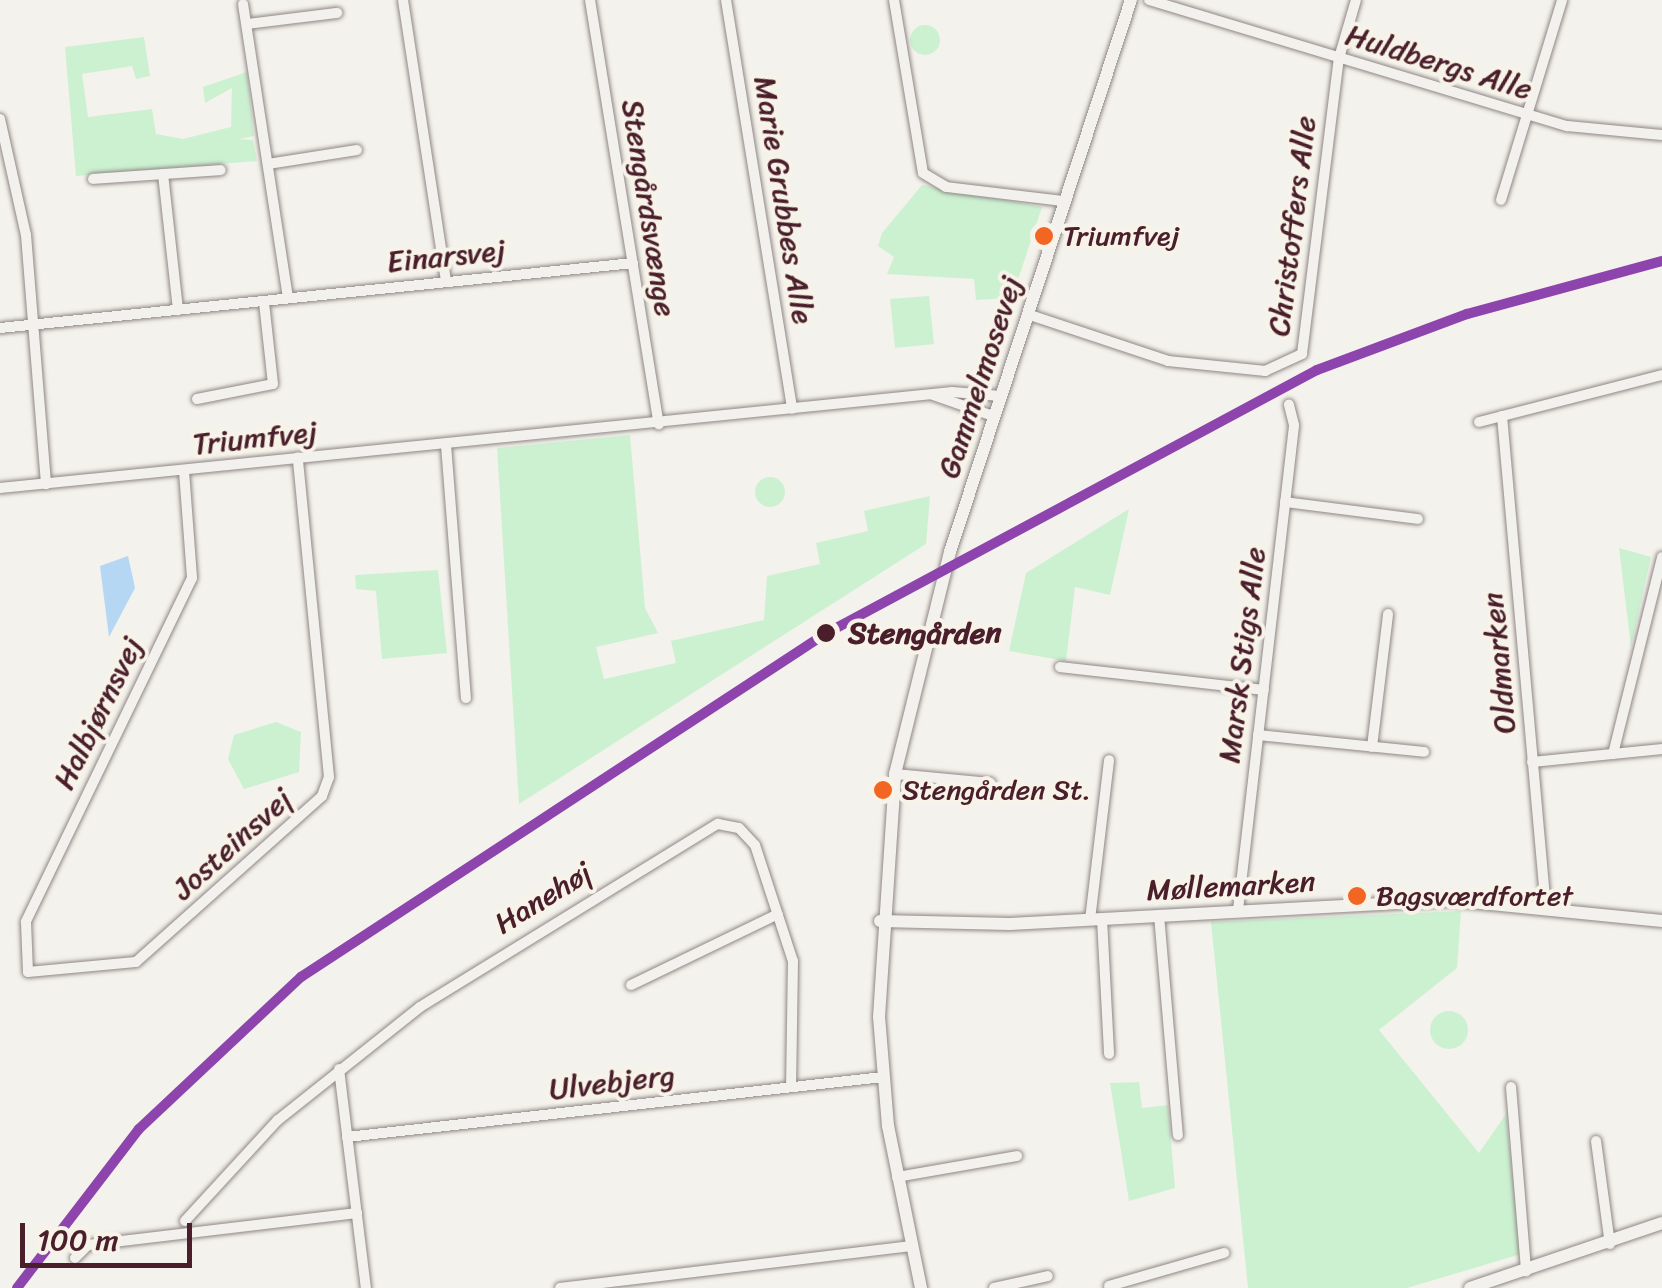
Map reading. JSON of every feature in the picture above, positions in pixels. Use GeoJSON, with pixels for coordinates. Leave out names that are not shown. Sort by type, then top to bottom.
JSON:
{"type":"FeatureCollection","features":[{"type":"Feature","properties":{"kind":"street"},"geometry":{"type":"LineString","coordinates":[[403,0],[446,281]]}},
{"type":"Feature","properties":{"kind":"street","name":"Stengårdsvænge"},"geometry":{"type":"LineString","coordinates":[[590,0],[659,424]]}},
{"type":"Feature","properties":{"kind":"street","name":"Marie Grubbes Alle"},"geometry":{"type":"LineString","coordinates":[[726,0],[792,408]]}},
{"type":"Feature","properties":{"kind":"street"},"geometry":{"type":"LineString","coordinates":[[894,0],[923,173],[946,186],[1064,201]]}},
{"type":"Feature","properties":{"kind":"street","name":"Gammelmosevej"},"geometry":{"type":"LineString","coordinates":[[921,1288],[883,1077],[880,921],[896,774],[930,618],[1132,0]]}},
{"type":"Feature","properties":{"kind":"street","name":"Huldbergs Alle"},"geometry":{"type":"LineString","coordinates":[[1148,0],[1527,115],[1662,135]]}},
{"type":"Feature","properties":{"kind":"street","name":"Christoffers Alle"},"geometry":{"type":"LineString","coordinates":[[1027,314],[1168,360],[1265,371],[1302,354],[1339,58],[1356,0]]}},
{"type":"Feature","properties":{"kind":"street"},"geometry":{"type":"LineString","coordinates":[[1501,200],[1562,0]]}},
{"type":"Feature","properties":{"kind":"street"},"geometry":{"type":"LineString","coordinates":[[243,4],[288,298]]}},
{"type":"Feature","properties":{"kind":"street"},"geometry":{"type":"LineString","coordinates":[[247,24],[337,13]]}},
{"type":"Feature","properties":{"kind":"street"},"geometry":{"type":"LineString","coordinates":[[0,119],[19,187],[46,484]]}},
{"type":"Feature","properties":{"kind":"street"},"geometry":{"type":"LineString","coordinates":[[268,164],[357,150]]}},
{"type":"Feature","properties":{"kind":"street"},"geometry":{"type":"LineString","coordinates":[[93,179],[221,170]]}},
{"type":"Feature","properties":{"kind":"street"},"geometry":{"type":"LineString","coordinates":[[163,174],[178,310]]}},
{"type":"Feature","properties":{"kind":"street","name":"Einarsvej"},"geometry":{"type":"LineString","coordinates":[[0,328],[633,262]]}},
{"type":"Feature","properties":{"kind":"street"},"geometry":{"type":"LineString","coordinates":[[197,399],[273,384],[264,302]]}},
{"type":"Feature","properties":{"kind":"street"},"geometry":{"type":"LineString","coordinates":[[1479,422],[1662,375]]}},
{"type":"Feature","properties":{"kind":"street","name":"Triumfvej"},"geometry":{"type":"LineString","coordinates":[[932,395],[994,416]]}},
{"type":"Feature","properties":{"kind":"street","name":"Triumfvej"},"geometry":{"type":"LineString","coordinates":[[0,488],[932,395],[1001,396]]}},
{"type":"Feature","properties":{"kind":"street","name":"Marsk Stigs Alle"},"geometry":{"type":"LineString","coordinates":[[1238,910],[1285,502],[1289,405]]}},
{"type":"Feature","properties":{"kind":"street","name":"Oldmarken"},"geometry":{"type":"LineString","coordinates":[[1502,416],[1546,905]]}},
{"type":"Feature","properties":{"kind":"street"},"geometry":{"type":"LineString","coordinates":[[446,444],[466,698]]}},
{"type":"Feature","properties":{"kind":"street","name":"Josteinsvej"},"geometry":{"type":"LineString","coordinates":[[28,972],[136,962],[322,796],[329,777],[298,458]]}},
{"type":"Feature","properties":{"kind":"street","name":"Halbjørnsvej"},"geometry":{"type":"LineString","coordinates":[[28,972],[26,922],[192,578],[184,471]]}},
{"type":"Feature","properties":{"kind":"street"},"geometry":{"type":"LineString","coordinates":[[1285,502],[1418,519]]}},
{"type":"Feature","properties":{"kind":"street"},"geometry":{"type":"LineString","coordinates":[[1612,754],[1662,556]]}},
{"type":"Feature","properties":{"kind":"street"},"geometry":{"type":"LineString","coordinates":[[1372,747],[1388,614]]}},
{"type":"Feature","properties":{"kind":"street"},"geometry":{"type":"LineString","coordinates":[[1060,668],[1264,690]]}},
{"type":"Feature","properties":{"kind":"street"},"geometry":{"type":"LineString","coordinates":[[1258,735],[1424,752]]}},
{"type":"Feature","properties":{"kind":"street"},"geometry":{"type":"LineString","coordinates":[[1532,762],[1662,749]]}},
{"type":"Feature","properties":{"kind":"street"},"geometry":{"type":"LineString","coordinates":[[1109,760],[1096,919],[1109,1054]]}},
{"type":"Feature","properties":{"kind":"street"},"geometry":{"type":"LineString","coordinates":[[896,774],[992,783]]}},
{"type":"Feature","properties":{"kind":"street","name":"Hanehøj"},"geometry":{"type":"LineString","coordinates":[[185,1221],[339,1069],[465,975],[704,828],[730,824],[748,834],[778,914],[795,980],[792,1086]]}},
{"type":"Feature","properties":{"kind":"street","name":"Møllemarken"},"geometry":{"type":"LineString","coordinates":[[880,921],[1096,919],[1238,910],[1546,905],[1662,921]]}},
{"type":"Feature","properties":{"kind":"street"},"geometry":{"type":"LineString","coordinates":[[631,985],[778,914]]}},
{"type":"Feature","properties":{"kind":"street"},"geometry":{"type":"LineString","coordinates":[[1160,915],[1178,1135]]}},
{"type":"Feature","properties":{"kind":"street"},"geometry":{"type":"LineString","coordinates":[[339,1069],[366,1288]]}},
{"type":"Feature","properties":{"kind":"street","name":"Ulvebjerg"},"geometry":{"type":"LineString","coordinates":[[347,1137],[883,1077]]}},
{"type":"Feature","properties":{"kind":"street"},"geometry":{"type":"LineString","coordinates":[[1512,1088],[1526,1271]]}},
{"type":"Feature","properties":{"kind":"street"},"geometry":{"type":"LineString","coordinates":[[1596,1141],[1610,1245]]}},
{"type":"Feature","properties":{"kind":"street"},"geometry":{"type":"LineString","coordinates":[[898,1177],[1017,1156]]}},
{"type":"Feature","properties":{"kind":"street"},"geometry":{"type":"LineString","coordinates":[[75,1258],[88,1246],[357,1214]]}},
{"type":"Feature","properties":{"kind":"street"},"geometry":{"type":"LineString","coordinates":[[1470,1288],[1610,1245],[1662,1223]]}},
{"type":"Feature","properties":{"kind":"street"},"geometry":{"type":"LineString","coordinates":[[560,1288],[912,1246]]}},
{"type":"Feature","properties":{"kind":"street"},"geometry":{"type":"LineString","coordinates":[[1109,1286],[1124,1285],[1224,1254]]}},
{"type":"Feature","properties":{"kind":"street"},"geometry":{"type":"LineString","coordinates":[[994,1288],[1048,1276]]}},
{"type":"Feature","properties":{"kind":"green space"},"geometry":{"type":"Polygon","coordinates":[[[925,25],[936,29],[940,40],[936,51],[925,55],[914,51],[910,40],[914,29],[925,25]]]}},
{"type":"Feature","properties":{"kind":"green space"},"geometry":{"type":"Polygon","coordinates":[[[144,37],[150,76],[136,79],[132,66],[82,74],[88,117],[152,109],[156,134],[183,139],[231,127],[232,88],[205,103],[203,87],[247,72],[254,136],[239,139],[253,140],[257,161],[76,176],[65,47],[144,37]]]}},
{"type":"Feature","properties":{"kind":"green space"},"geometry":{"type":"Polygon","coordinates":[[[922,185],[1042,207],[1012,298],[976,300],[974,279],[887,274],[894,257],[878,246],[882,233],[922,185]]]}},
{"type":"Feature","properties":{"kind":"green space"},"geometry":{"type":"Polygon","coordinates":[[[929,296],[934,344],[895,348],[890,299],[929,296]]]}},
{"type":"Feature","properties":{"kind":"green space"},"geometry":{"type":"Polygon","coordinates":[[[630,435],[645,608],[658,633],[596,647],[604,679],[676,663],[671,641],[764,620],[767,576],[820,564],[816,543],[868,531],[864,511],[930,496],[926,544],[519,804],[497,448],[630,435]]]}},
{"type":"Feature","properties":{"kind":"green space"},"geometry":{"type":"Polygon","coordinates":[[[770,477],[784,486],[785,492],[776,506],[770,507],[756,498],[755,492],[764,478],[770,477]]]}},
{"type":"Feature","properties":{"kind":"green space"},"geometry":{"type":"Polygon","coordinates":[[[1129,509],[1110,595],[1075,587],[1066,661],[1009,651],[1026,573],[1129,509]]]}},
{"type":"Feature","properties":{"kind":"green space"},"geometry":{"type":"Polygon","coordinates":[[[1619,548],[1651,557],[1631,647],[1619,548]]]}},
{"type":"Feature","properties":{"kind":"green space"},"geometry":{"type":"Polygon","coordinates":[[[438,570],[447,653],[382,659],[376,591],[356,589],[355,575],[438,570]]]}},
{"type":"Feature","properties":{"kind":"green space"},"geometry":{"type":"Polygon","coordinates":[[[276,722],[301,732],[299,772],[244,789],[228,759],[234,735],[276,722]]]}},
{"type":"Feature","properties":{"kind":"green space"},"geometry":{"type":"Polygon","coordinates":[[[1461,911],[1457,968],[1379,1030],[1479,1153],[1506,1114],[1521,1254],[1407,1288],[1248,1288],[1211,922],[1461,911]]]}},
{"type":"Feature","properties":{"kind":"green space"},"geometry":{"type":"Polygon","coordinates":[[[1449,1011],[1462,1017],[1468,1030],[1462,1043],[1449,1049],[1436,1043],[1430,1030],[1436,1017],[1449,1011]]]}},
{"type":"Feature","properties":{"kind":"green space"},"geometry":{"type":"Polygon","coordinates":[[[1139,1082],[1142,1108],[1168,1105],[1175,1188],[1129,1201],[1110,1083],[1139,1082]]]}},
{"type":"Feature","properties":{"kind":"water"},"geometry":{"type":"Polygon","coordinates":[[[128,556],[135,588],[109,637],[100,566],[128,556]]]}},
{"type":"Feature","properties":{"kind":"transit line"},"geometry":{"type":"LineString","coordinates":[[17,1288],[139,1129],[301,977],[825,634],[1317,370],[1467,314],[1662,261]]}},
{"type":"Feature","properties":{"kind":"place","name":"Triumfvej"},"geometry":{"type":"Point","coordinates":[1044,236]}},
{"type":"Feature","properties":{"kind":"place","name":"Stengården"},"geometry":{"type":"Point","coordinates":[826,633]}},
{"type":"Feature","properties":{"kind":"place","name":"Stengården St."},"geometry":{"type":"Point","coordinates":[883,790]}},
{"type":"Feature","properties":{"kind":"place","name":"Bagsværdfortet"},"geometry":{"type":"Point","coordinates":[1357,896]}}]}
